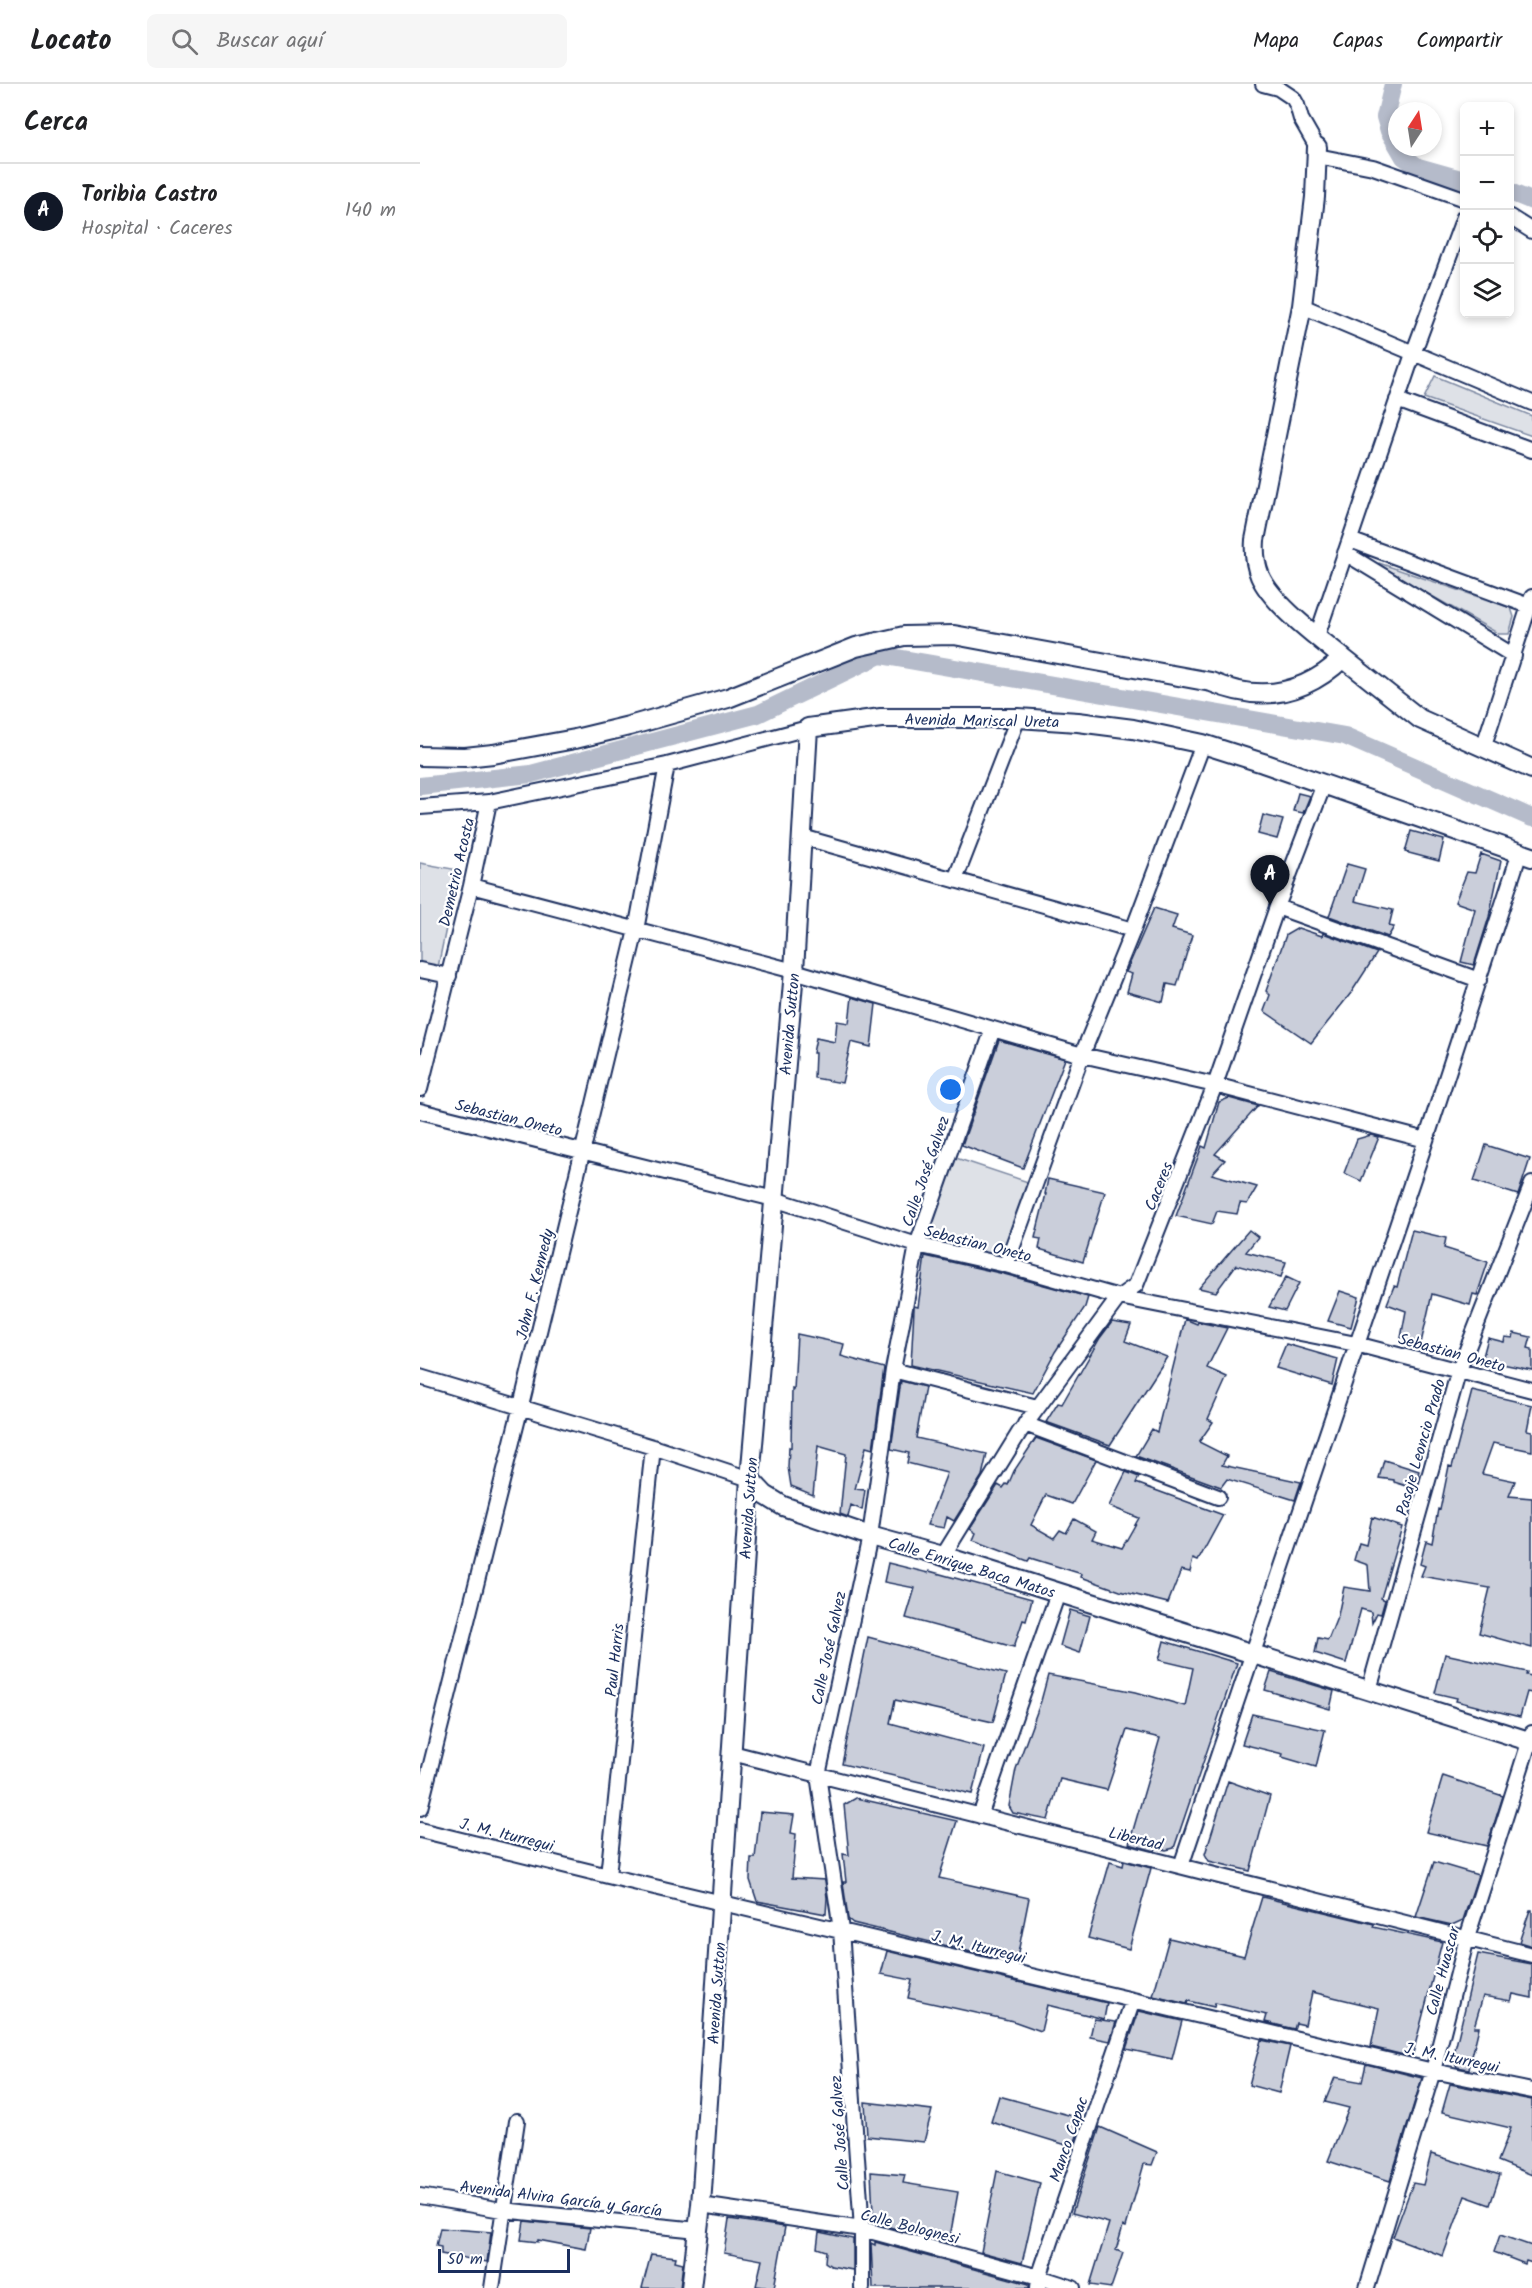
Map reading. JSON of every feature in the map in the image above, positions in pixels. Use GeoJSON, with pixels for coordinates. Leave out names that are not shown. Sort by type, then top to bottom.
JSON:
{"type":"FeatureCollection","features":[{"type":"Feature","properties":{"kind":"street"},"geometry":{"type":"LineString","coordinates":[[1263,84],[1286,92],[1292,91],[1300,119],[1317,152],[1315,197],[1302,306],[1255,540],[1256,566],[1267,588],[1317,636],[1420,719],[1532,769]]}},
{"type":"Feature","properties":{"kind":"street"},"geometry":{"type":"LineString","coordinates":[[1317,152],[1373,167],[1460,198]]}},
{"type":"Feature","properties":{"kind":"street"},"geometry":{"type":"LineString","coordinates":[[1514,220],[1532,231]]}},
{"type":"Feature","properties":{"kind":"street"},"geometry":{"type":"LineString","coordinates":[[1317,636],[1413,354],[1460,227]]}},
{"type":"Feature","properties":{"kind":"street"},"geometry":{"type":"LineString","coordinates":[[1302,306],[1532,403]]}},
{"type":"Feature","properties":{"kind":"street"},"geometry":{"type":"LineString","coordinates":[[1397,400],[1532,450]]}},
{"type":"Feature","properties":{"kind":"street"},"geometry":{"type":"LineString","coordinates":[[1348,547],[1530,601],[1483,748]]}},
{"type":"Feature","properties":{"kind":"street"},"geometry":{"type":"LineString","coordinates":[[1348,547],[1514,656]]}},
{"type":"Feature","properties":{"kind":"street"},"geometry":{"type":"LineString","coordinates":[[420,756],[465,757],[493,754],[629,726],[728,698],[856,647],[904,636],[954,635],[1211,682],[1225,688],[1256,694],[1303,686],[1324,674],[1343,658]]}},
{"type":"Feature","properties":{"kind":"street","name":"Avenida Mariscal Ureta"},"geometry":{"type":"LineString","coordinates":[[420,807],[489,802],[668,765],[808,728],[881,718],[1018,718],[1133,729],[1203,744],[1526,854]]}},
{"type":"Feature","properties":{"kind":"street"},"geometry":{"type":"LineString","coordinates":[[955,880],[1018,718]]}},
{"type":"Feature","properties":{"kind":"street","name":"Avenida Sutton"},"geometry":{"type":"LineString","coordinates":[[691,2288],[700,2205],[750,1479],[794,971],[808,728]]}},
{"type":"Feature","properties":{"kind":"street"},"geometry":{"type":"LineString","coordinates":[[1006,1265],[1082,1055],[1133,930],[1203,744]]}},
{"type":"Feature","properties":{"kind":"street","name":"John F. Kennedy"},"geometry":{"type":"LineString","coordinates":[[420,1808],[583,1153],[636,930],[668,765]]}},
{"type":"Feature","properties":{"kind":"street","name":"Caceres"},"geometry":{"type":"LineString","coordinates":[[943,1556],[1037,1407],[1119,1297],[1136,1285],[1215,1085],[1277,907],[1324,784]]}},
{"type":"Feature","properties":{"kind":"street","name":"Demetrio Acosta"},"geometry":{"type":"LineString","coordinates":[[420,1089],[471,886],[489,802]]}},
{"type":"Feature","properties":{"kind":"street"},"geometry":{"type":"LineString","coordinates":[[802,837],[1133,930]]}},
{"type":"Feature","properties":{"kind":"street"},"geometry":{"type":"LineString","coordinates":[[1181,1866],[1479,980],[1526,854]]}},
{"type":"Feature","properties":{"kind":"street"},"geometry":{"type":"LineString","coordinates":[[471,886],[794,971],[1082,1055],[1215,1085],[1426,1140]]}},
{"type":"Feature","properties":{"kind":"street"},"geometry":{"type":"LineString","coordinates":[[1277,907],[1479,980]]}},
{"type":"Feature","properties":{"kind":"street"},"geometry":{"type":"LineString","coordinates":[[420,970],[448,976]]}},
{"type":"Feature","properties":{"kind":"street","name":"Calle José Galvez"},"geometry":{"type":"LineString","coordinates":[[862,2288],[862,2229],[841,1930],[818,1775],[870,1536],[893,1370],[916,1245],[993,1029]]}},
{"type":"Feature","properties":{"kind":"street","name":"Sebastian Oneto"},"geometry":{"type":"LineString","coordinates":[[420,1111],[774,1199],[916,1245],[1006,1265],[1119,1297],[1356,1344],[1532,1390]]}},
{"type":"Feature","properties":{"kind":"street","name":"Pasaje Leoncio Prado"},"geometry":{"type":"LineString","coordinates":[[1369,1690],[1459,1370],[1532,1184]]}},
{"type":"Feature","properties":{"kind":"street"},"geometry":{"type":"LineString","coordinates":[[893,1370],[1037,1407]]}},
{"type":"Feature","properties":{"kind":"street","name":"Calle Enrique Baca Matos"},"geometry":{"type":"LineString","coordinates":[[420,1377],[521,1406],[750,1479],[765,1494],[783,1506],[870,1536],[943,1556],[1531,1739]]}},
{"type":"Feature","properties":{"kind":"street"},"geometry":{"type":"LineString","coordinates":[[1025,1424],[1218,1497]]}},
{"type":"Feature","properties":{"kind":"street","name":"Paul Harris"},"geometry":{"type":"LineString","coordinates":[[608,1876],[652,1447]]}},
{"type":"Feature","properties":{"kind":"street"},"geometry":{"type":"LineString","coordinates":[[980,1816],[1058,1593]]}},
{"type":"Feature","properties":{"kind":"street","name":"Calle Huascar"},"geometry":{"type":"LineString","coordinates":[[1367,2288],[1433,2071],[1467,1938],[1531,1739]]}},
{"type":"Feature","properties":{"kind":"street","name":"Libertad"},"geometry":{"type":"LineString","coordinates":[[732,1753],[1532,1954]]}},
{"type":"Feature","properties":{"kind":"street","name":"J. M. Iturregui"},"geometry":{"type":"LineString","coordinates":[[420,1830],[1433,2071],[1532,2091]]}},
{"type":"Feature","properties":{"kind":"street","name":"Manco Capac"},"geometry":{"type":"LineString","coordinates":[[1039,2282],[1133,2000]]}},
{"type":"Feature","properties":{"kind":"street"},"geometry":{"type":"LineString","coordinates":[[492,2288],[517,2121]]}},
{"type":"Feature","properties":{"kind":"street","name":"Avenida Alvira García y García"},"geometry":{"type":"LineString","coordinates":[[420,2196],[502,2211],[698,2230]]}},
{"type":"Feature","properties":{"kind":"street","name":"Calle Bolognesi"},"geometry":{"type":"LineString","coordinates":[[700,2205],[862,2229],[1039,2282],[1073,2288]]}},
{"type":"Feature","properties":{"kind":"shaded area"},"geometry":{"type":"Polygon","coordinates":[[[1435,376],[1532,416],[1532,436],[1424,398],[1435,376]]]}},
{"type":"Feature","properties":{"kind":"shaded area"},"geometry":{"type":"Polygon","coordinates":[[[1379,563],[1511,608],[1514,617],[1509,634],[1499,634],[1377,565],[1379,563]]]}},
{"type":"Feature","properties":{"kind":"shaded area"},"geometry":{"type":"Polygon","coordinates":[[[420,863],[458,870],[438,967],[420,963],[420,863]]]}},
{"type":"Feature","properties":{"kind":"shaded area"},"geometry":{"type":"Polygon","coordinates":[[[947,1155],[1034,1184],[1006,1265],[917,1245],[947,1155]]]}},
{"type":"Feature","properties":{"kind":"building"},"geometry":{"type":"Polygon","coordinates":[[[1298,793],[1310,796],[1303,813],[1293,811],[1298,793]]]}},
{"type":"Feature","properties":{"kind":"building"},"geometry":{"type":"Polygon","coordinates":[[[1263,815],[1283,820],[1277,839],[1258,834],[1263,815]]]}},
{"type":"Feature","properties":{"kind":"building"},"geometry":{"type":"Polygon","coordinates":[[[1411,831],[1444,840],[1439,861],[1405,852],[1411,831]]]}},
{"type":"Feature","properties":{"kind":"building"},"geometry":{"type":"Polygon","coordinates":[[[1481,854],[1501,861],[1489,917],[1474,965],[1461,962],[1475,909],[1455,902],[1467,872],[1475,873],[1481,854]]]}},
{"type":"Feature","properties":{"kind":"building"},"geometry":{"type":"Polygon","coordinates":[[[1347,864],[1365,869],[1355,901],[1393,910],[1389,926],[1394,927],[1388,937],[1329,916],[1347,864]]]}},
{"type":"Feature","properties":{"kind":"building"},"geometry":{"type":"Polygon","coordinates":[[[1154,908],[1177,915],[1172,929],[1192,935],[1177,986],[1167,984],[1163,1002],[1127,992],[1132,974],[1126,972],[1154,908]]]}},
{"type":"Feature","properties":{"kind":"building"},"geometry":{"type":"Polygon","coordinates":[[[1298,928],[1322,936],[1323,933],[1377,953],[1351,993],[1311,1043],[1264,1011],[1270,995],[1266,991],[1286,935],[1298,928]]]}},
{"type":"Feature","properties":{"kind":"building"},"geometry":{"type":"Polygon","coordinates":[[[852,997],[876,1004],[871,1047],[851,1042],[842,1083],[814,1078],[815,1053],[813,1053],[816,1038],[835,1042],[837,1021],[849,1023],[852,997]]]}},
{"type":"Feature","properties":{"kind":"building"},"geometry":{"type":"Polygon","coordinates":[[[999,1040],[1065,1059],[1023,1168],[962,1145],[999,1040]]]}},
{"type":"Feature","properties":{"kind":"building"},"geometry":{"type":"Polygon","coordinates":[[[1229,1098],[1258,1106],[1215,1154],[1225,1160],[1212,1174],[1257,1187],[1247,1204],[1240,1203],[1237,1214],[1217,1211],[1212,1224],[1176,1216],[1202,1146],[1206,1148],[1219,1102],[1229,1098]]]}},
{"type":"Feature","properties":{"kind":"building"},"geometry":{"type":"Polygon","coordinates":[[[1371,1135],[1379,1137],[1361,1181],[1344,1173],[1357,1139],[1371,1135]]]}},
{"type":"Feature","properties":{"kind":"building"},"geometry":{"type":"Polygon","coordinates":[[[1486,1145],[1530,1159],[1518,1195],[1474,1181],[1486,1145]]]}},
{"type":"Feature","properties":{"kind":"building"},"geometry":{"type":"Polygon","coordinates":[[[1048,1179],[1105,1192],[1083,1262],[1039,1249],[1041,1239],[1035,1238],[1048,1179]]]}},
{"type":"Feature","properties":{"kind":"building"},"geometry":{"type":"Polygon","coordinates":[[[1249,1230],[1258,1237],[1246,1252],[1286,1262],[1281,1277],[1236,1265],[1216,1292],[1199,1288],[1249,1230]]]}},
{"type":"Feature","properties":{"kind":"building"},"geometry":{"type":"Polygon","coordinates":[[[1412,1230],[1446,1238],[1444,1248],[1488,1262],[1477,1295],[1473,1294],[1470,1305],[1432,1294],[1421,1343],[1401,1338],[1406,1311],[1387,1304],[1394,1286],[1397,1287],[1412,1230]]]}},
{"type":"Feature","properties":{"kind":"building"},"geometry":{"type":"Polygon","coordinates":[[[925,1256],[1004,1274],[1088,1297],[1085,1307],[1055,1352],[1033,1393],[911,1365],[914,1306],[918,1307],[925,1256]]]}},
{"type":"Feature","properties":{"kind":"building"},"geometry":{"type":"Polygon","coordinates":[[[1286,1277],[1299,1283],[1285,1311],[1269,1307],[1286,1277]]]}},
{"type":"Feature","properties":{"kind":"building"},"geometry":{"type":"Polygon","coordinates":[[[1340,1291],[1359,1297],[1351,1327],[1328,1321],[1340,1291]]]}},
{"type":"Feature","properties":{"kind":"building"},"geometry":{"type":"Polygon","coordinates":[[[1185,1319],[1197,1324],[1198,1322],[1227,1328],[1207,1368],[1227,1377],[1208,1419],[1213,1422],[1199,1442],[1227,1456],[1222,1465],[1301,1482],[1295,1500],[1227,1479],[1221,1487],[1136,1456],[1152,1429],[1157,1432],[1185,1319]]]}},
{"type":"Feature","properties":{"kind":"building"},"geometry":{"type":"Polygon","coordinates":[[[1112,1322],[1131,1325],[1125,1341],[1167,1357],[1110,1445],[1046,1422],[1058,1403],[1062,1404],[1100,1338],[1112,1322]]]}},
{"type":"Feature","properties":{"kind":"building"},"geometry":{"type":"Polygon","coordinates":[[[1514,1333],[1531,1337],[1528,1348],[1532,1349],[1532,1370],[1482,1360],[1488,1338],[1504,1342],[1505,1337],[1513,1338],[1514,1333]]]}},
{"type":"Feature","properties":{"kind":"building"},"geometry":{"type":"Polygon","coordinates":[[[797,1334],[844,1344],[841,1356],[884,1368],[873,1449],[866,1447],[855,1489],[865,1490],[862,1510],[851,1505],[848,1517],[840,1514],[846,1454],[818,1446],[813,1495],[791,1486],[788,1467],[797,1334]]]}},
{"type":"Feature","properties":{"kind":"building"},"geometry":{"type":"Polygon","coordinates":[[[1286,1344],[1338,1359],[1332,1385],[1276,1368],[1286,1344]]]}},
{"type":"Feature","properties":{"kind":"building"},"geometry":{"type":"Polygon","coordinates":[[[901,1381],[925,1387],[916,1438],[987,1454],[982,1476],[954,1521],[947,1517],[944,1528],[927,1525],[947,1473],[907,1463],[909,1453],[891,1449],[901,1381]]]}},
{"type":"Feature","properties":{"kind":"building"},"geometry":{"type":"Polygon","coordinates":[[[1472,1391],[1532,1405],[1527,1430],[1532,1431],[1532,1451],[1493,1443],[1482,1474],[1515,1481],[1509,1496],[1532,1498],[1532,1648],[1479,1633],[1490,1588],[1421,1576],[1425,1566],[1420,1564],[1426,1541],[1432,1543],[1449,1466],[1452,1467],[1472,1391]]]}},
{"type":"Feature","properties":{"kind":"building"},"geometry":{"type":"Polygon","coordinates":[[[1036,1438],[1096,1460],[1072,1504],[1046,1495],[1031,1525],[1054,1538],[1060,1530],[1066,1533],[1074,1519],[1096,1531],[1092,1539],[1122,1548],[1139,1518],[1109,1506],[1126,1472],[1139,1477],[1136,1483],[1223,1515],[1198,1561],[1193,1559],[1190,1572],[1181,1570],[1168,1603],[1120,1591],[1081,1577],[1082,1574],[1030,1558],[1028,1561],[973,1540],[976,1533],[970,1529],[998,1485],[1003,1488],[1006,1484],[1008,1485],[1014,1471],[1036,1438]]]}},
{"type":"Feature","properties":{"kind":"building"},"geometry":{"type":"Polygon","coordinates":[[[1384,1460],[1419,1471],[1413,1488],[1394,1482],[1394,1480],[1379,1478],[1384,1460]]]}},
{"type":"Feature","properties":{"kind":"building"},"geometry":{"type":"Polygon","coordinates":[[[1372,1517],[1402,1527],[1381,1598],[1385,1600],[1381,1614],[1377,1613],[1372,1623],[1371,1612],[1361,1609],[1346,1663],[1315,1653],[1318,1638],[1328,1640],[1338,1615],[1344,1587],[1370,1591],[1368,1565],[1354,1560],[1359,1543],[1366,1545],[1372,1517]]]}},
{"type":"Feature","properties":{"kind":"building"},"geometry":{"type":"Polygon","coordinates":[[[888,1563],[928,1573],[929,1571],[1032,1599],[1026,1621],[1023,1620],[1014,1647],[906,1618],[915,1588],[884,1582],[888,1563]]]}},
{"type":"Feature","properties":{"kind":"building"},"geometry":{"type":"Polygon","coordinates":[[[1070,1610],[1090,1616],[1080,1653],[1060,1646],[1070,1610]]]}},
{"type":"Feature","properties":{"kind":"building"},"geometry":{"type":"Polygon","coordinates":[[[868,1637],[1006,1674],[993,1722],[895,1700],[890,1723],[984,1748],[972,1794],[842,1764],[868,1637]]]}},
{"type":"Feature","properties":{"kind":"building"},"geometry":{"type":"Polygon","coordinates":[[[1164,1641],[1237,1663],[1174,1848],[1166,1850],[1156,1848],[1155,1851],[1129,1844],[1160,1738],[1127,1730],[1107,1790],[1060,1779],[1048,1820],[1013,1813],[1009,1806],[1016,1769],[1048,1675],[1136,1692],[1185,1706],[1193,1668],[1159,1660],[1164,1641]]]}},
{"type":"Feature","properties":{"kind":"building"},"geometry":{"type":"Polygon","coordinates":[[[1445,1654],[1527,1672],[1526,1675],[1532,1676],[1532,1693],[1527,1692],[1520,1717],[1456,1701],[1457,1698],[1435,1693],[1445,1654]]]}},
{"type":"Feature","properties":{"kind":"building"},"geometry":{"type":"Polygon","coordinates":[[[1271,1672],[1334,1691],[1330,1709],[1265,1690],[1271,1672]]]}},
{"type":"Feature","properties":{"kind":"building"},"geometry":{"type":"Polygon","coordinates":[[[1252,1714],[1325,1730],[1316,1767],[1282,1757],[1283,1754],[1242,1744],[1252,1714]]]}},
{"type":"Feature","properties":{"kind":"building"},"geometry":{"type":"Polygon","coordinates":[[[1443,1776],[1503,1796],[1487,1846],[1426,1832],[1443,1776]]]}},
{"type":"Feature","properties":{"kind":"building"},"geometry":{"type":"Polygon","coordinates":[[[1228,1781],[1270,1796],[1250,1871],[1209,1861],[1205,1854],[1228,1781]]]}},
{"type":"Feature","properties":{"kind":"building"},"geometry":{"type":"Polygon","coordinates":[[[856,1798],[957,1821],[939,1878],[1029,1898],[1016,1963],[853,1923],[848,1919],[843,1882],[846,1882],[843,1854],[849,1855],[844,1805],[856,1798]]]}},
{"type":"Feature","properties":{"kind":"building"},"geometry":{"type":"Polygon","coordinates":[[[760,1812],[794,1815],[791,1833],[796,1834],[792,1878],[825,1880],[826,1914],[757,1901],[750,1880],[751,1858],[755,1858],[760,1812]]]}},
{"type":"Feature","properties":{"kind":"building"},"geometry":{"type":"Polygon","coordinates":[[[1124,1861],[1151,1868],[1129,1949],[1088,1938],[1110,1862],[1123,1866],[1124,1861]]]}},
{"type":"Feature","properties":{"kind":"building"},"geometry":{"type":"Polygon","coordinates":[[[1434,1862],[1478,1875],[1463,1920],[1452,1925],[1416,1917],[1434,1862]]]}},
{"type":"Feature","properties":{"kind":"building"},"geometry":{"type":"Polygon","coordinates":[[[1262,1897],[1374,1924],[1373,1927],[1442,1942],[1412,2057],[1371,2047],[1379,2008],[1312,1992],[1305,2025],[1296,2023],[1294,2029],[1265,2022],[1267,2015],[1215,2003],[1214,2007],[1188,2001],[1187,2004],[1153,1996],[1169,1938],[1244,1956],[1262,1897]]]}},
{"type":"Feature","properties":{"kind":"building"},"geometry":{"type":"Polygon","coordinates":[[[1530,1910],[1532,1910],[1532,1946],[1519,1942],[1530,1910]]]}},
{"type":"Feature","properties":{"kind":"building"},"geometry":{"type":"Polygon","coordinates":[[[887,1951],[1107,2003],[1104,2019],[1047,2005],[1041,2031],[1013,2021],[908,1998],[912,1980],[881,1974],[887,1951]]]}},
{"type":"Feature","properties":{"kind":"building"},"geometry":{"type":"Polygon","coordinates":[[[1478,1954],[1532,1964],[1532,1998],[1513,1994],[1511,2001],[1483,1996],[1474,2027],[1479,2027],[1469,2069],[1457,2067],[1453,2058],[1478,1954]]]}},
{"type":"Feature","properties":{"kind":"building"},"geometry":{"type":"Polygon","coordinates":[[[1139,2011],[1182,2021],[1172,2059],[1126,2049],[1139,2011]]]}},
{"type":"Feature","properties":{"kind":"building"},"geometry":{"type":"Polygon","coordinates":[[[1094,2019],[1116,2022],[1110,2041],[1090,2037],[1094,2019]]]}},
{"type":"Feature","properties":{"kind":"building"},"geometry":{"type":"Polygon","coordinates":[[[1261,2040],[1290,2046],[1279,2093],[1249,2085],[1261,2040]]]}},
{"type":"Feature","properties":{"kind":"building"},"geometry":{"type":"Polygon","coordinates":[[[1366,2064],[1422,2078],[1390,2181],[1328,2161],[1349,2108],[1325,2102],[1335,2077],[1362,2082],[1366,2064]]]}},
{"type":"Feature","properties":{"kind":"building"},"geometry":{"type":"Polygon","coordinates":[[[1450,2084],[1532,2100],[1532,2175],[1498,2161],[1511,2128],[1442,2112],[1450,2084]]]}},
{"type":"Feature","properties":{"kind":"building"},"geometry":{"type":"Polygon","coordinates":[[[999,2096],[1083,2119],[1073,2147],[991,2122],[999,2096]]]}},
{"type":"Feature","properties":{"kind":"building"},"geometry":{"type":"Polygon","coordinates":[[[865,2102],[932,2110],[924,2142],[867,2136],[865,2102]]]}},
{"type":"Feature","properties":{"kind":"building"},"geometry":{"type":"Polygon","coordinates":[[[1100,2127],[1157,2152],[1152,2165],[1144,2164],[1126,2227],[1123,2226],[1116,2250],[1123,2253],[1111,2288],[1090,2285],[1109,2223],[1072,2213],[1100,2127]]]}},
{"type":"Feature","properties":{"kind":"building"},"geometry":{"type":"Polygon","coordinates":[[[1431,2154],[1500,2175],[1490,2205],[1465,2196],[1443,2256],[1393,2237],[1413,2183],[1423,2185],[1431,2154]]]}},
{"type":"Feature","properties":{"kind":"building"},"geometry":{"type":"Polygon","coordinates":[[[997,2171],[1040,2183],[1022,2263],[981,2252],[997,2171]]]}},
{"type":"Feature","properties":{"kind":"building"},"geometry":{"type":"Polygon","coordinates":[[[871,2172],[905,2175],[903,2183],[958,2192],[949,2243],[882,2225],[873,2213],[871,2172]]]}},
{"type":"Feature","properties":{"kind":"building"},"geometry":{"type":"Polygon","coordinates":[[[729,2219],[785,2227],[774,2288],[756,2286],[762,2260],[724,2253],[729,2219]]]}},
{"type":"Feature","properties":{"kind":"building"},"geometry":{"type":"Polygon","coordinates":[[[524,2221],[590,2228],[586,2249],[538,2240],[538,2242],[521,2240],[524,2221]]]}},
{"type":"Feature","properties":{"kind":"building"},"geometry":{"type":"Polygon","coordinates":[[[440,2228],[491,2232],[487,2262],[441,2254],[441,2247],[436,2246],[440,2228]]]}},
{"type":"Feature","properties":{"kind":"building"},"geometry":{"type":"Polygon","coordinates":[[[819,2232],[853,2239],[853,2270],[831,2266],[825,2262],[826,2251],[817,2248],[819,2232]]]}},
{"type":"Feature","properties":{"kind":"building"},"geometry":{"type":"Polygon","coordinates":[[[1500,2235],[1532,2246],[1532,2263],[1526,2261],[1525,2264],[1494,2252],[1500,2235]]]}},
{"type":"Feature","properties":{"kind":"building"},"geometry":{"type":"Polygon","coordinates":[[[875,2242],[1029,2284],[1029,2288],[873,2288],[871,2243],[875,2245],[875,2242]]]}},
{"type":"Feature","properties":{"kind":"building"},"geometry":{"type":"Polygon","coordinates":[[[651,2254],[676,2257],[675,2261],[683,2263],[680,2288],[642,2288],[651,2254]]]}},
{"type":"Feature","properties":{"kind":"waterway"},"geometry":{"type":"LineString","coordinates":[[1393,84],[1385,117],[1389,131],[1404,157],[1418,167],[1460,179]]}},
{"type":"Feature","properties":{"kind":"waterway"},"geometry":{"type":"LineString","coordinates":[[1514,194],[1532,201]]}},
{"type":"Feature","properties":{"kind":"waterway"},"geometry":{"type":"LineString","coordinates":[[420,786],[531,774],[758,714],[880,655],[1345,736],[1532,818]]}},
{"type":"Feature","properties":{"kind":"place","name":"Toribia Castro"},"geometry":{"type":"Point","coordinates":[1270,905]}}]}
